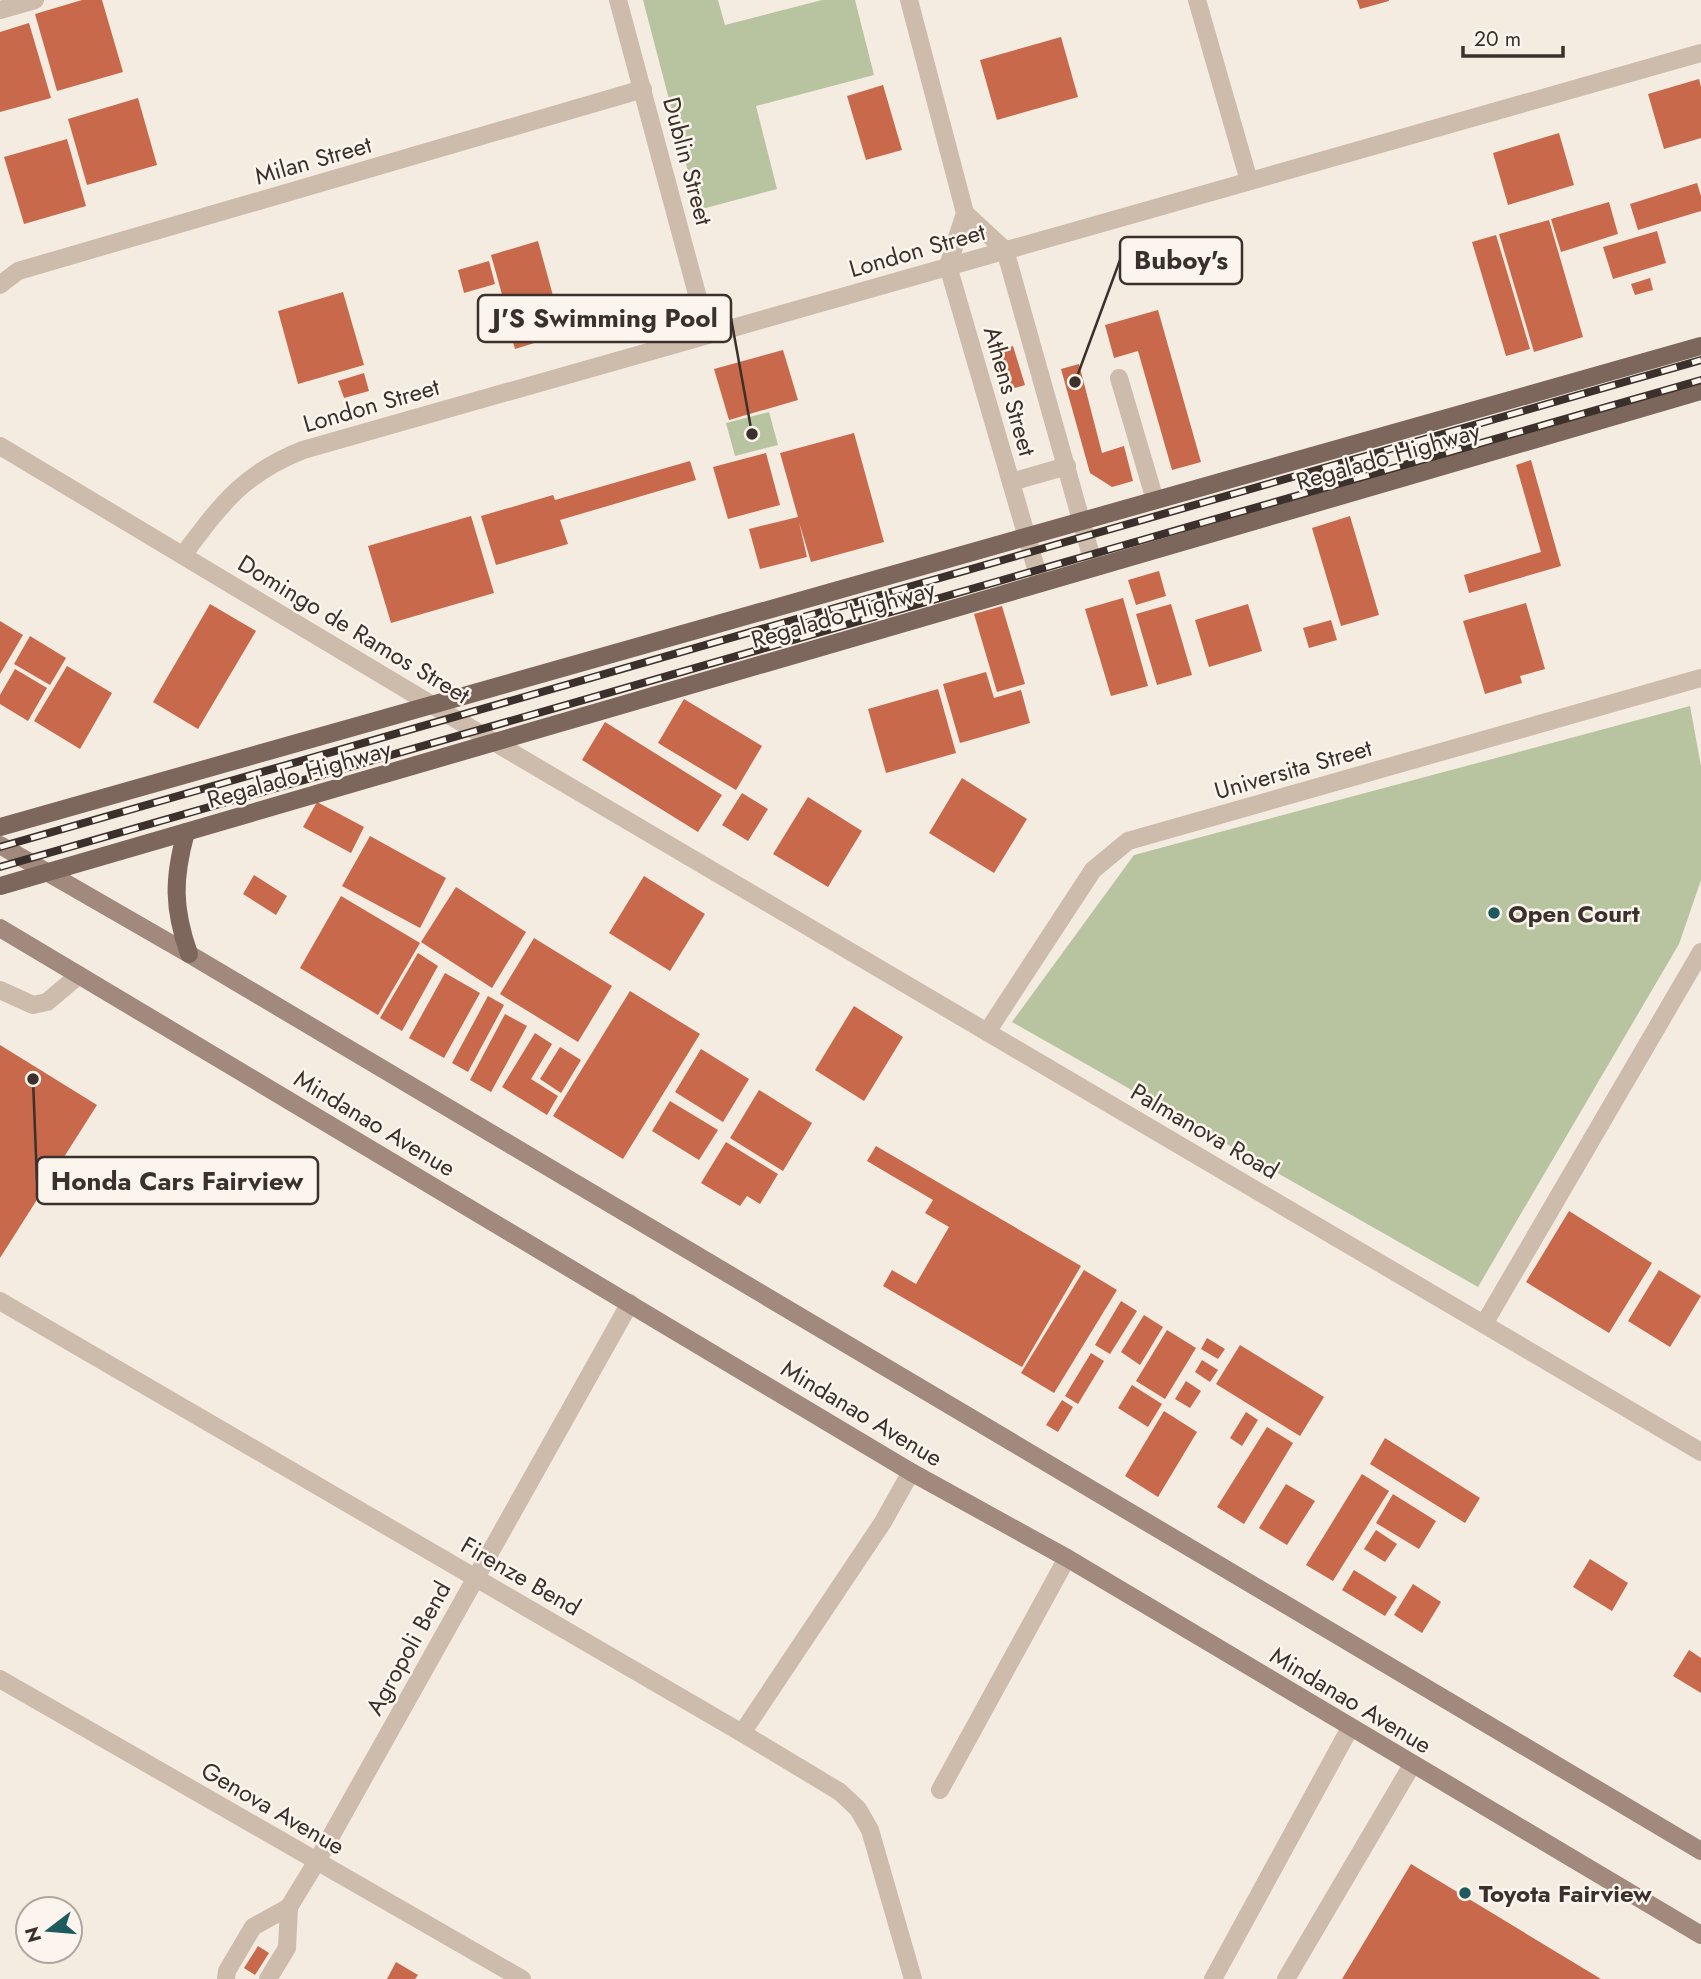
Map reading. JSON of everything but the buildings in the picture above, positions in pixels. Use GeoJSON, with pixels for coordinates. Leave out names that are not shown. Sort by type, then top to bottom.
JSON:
{"type":"FeatureCollection","features":[{"type":"Feature","properties":{"kind":"main road","name":"Regalado Highway"},"geometry":{"type":"LineString","coordinates":[[0,827],[1701,346]]}},
{"type":"Feature","properties":{"kind":"main road","name":"Regalado Highway"},"geometry":{"type":"LineString","coordinates":[[0,886],[1701,391]]}},
{"type":"Feature","properties":{"kind":"main road"},"geometry":{"type":"LineString","coordinates":[[186,832],[177,862],[175,893],[179,925],[190,954]]}},
{"type":"Feature","properties":{"kind":"main road","name":"Mindanao Avenue"},"geometry":{"type":"LineString","coordinates":[[0,845],[190,954],[1701,1851]]}},
{"type":"Feature","properties":{"kind":"main road","name":"Mindanao Avenue"},"geometry":{"type":"LineString","coordinates":[[0,928],[911,1472],[1067,1558],[1701,1935]]}},
{"type":"Feature","properties":{"kind":"street"},"geometry":{"type":"LineString","coordinates":[[0,10],[35,0]]}},
{"type":"Feature","properties":{"kind":"street","name":"Dublin Street"},"geometry":{"type":"LineString","coordinates":[[618,0],[708,335]]}},
{"type":"Feature","properties":{"kind":"street"},"geometry":{"type":"LineString","coordinates":[[909,0],[965,213],[1005,250]]}},
{"type":"Feature","properties":{"kind":"street"},"geometry":{"type":"LineString","coordinates":[[1197,0],[1249,181]]}},
{"type":"Feature","properties":{"kind":"street","name":"London Street"},"geometry":{"type":"LineString","coordinates":[[183,555],[233,494],[254,475],[278,460],[316,446],[1701,53]]}},
{"type":"Feature","properties":{"kind":"street","name":"Milan Street"},"geometry":{"type":"LineString","coordinates":[[0,285],[18,271],[643,89]]}},
{"type":"Feature","properties":{"kind":"street"},"geometry":{"type":"LineString","coordinates":[[948,266],[965,213]]}},
{"type":"Feature","properties":{"kind":"street","name":"Athens Street"},"geometry":{"type":"LineString","coordinates":[[1005,250],[1094,566]]}},
{"type":"Feature","properties":{"kind":"street","name":"Athens Street"},"geometry":{"type":"LineString","coordinates":[[948,266],[1040,582]]}},
{"type":"Feature","properties":{"kind":"street"},"geometry":{"type":"LineString","coordinates":[[1119,378],[1156,500]]}},
{"type":"Feature","properties":{"kind":"street","name":"Domingo de Ramos Street"},"geometry":{"type":"LineString","coordinates":[[0,446],[684,853]]}},
{"type":"Feature","properties":{"kind":"street"},"geometry":{"type":"LineString","coordinates":[[1011,482],[1067,466]]}},
{"type":"Feature","properties":{"kind":"street","name":"Universita Street"},"geometry":{"type":"LineString","coordinates":[[987,1032],[1093,870],[1128,841],[1700,682]]}},
{"type":"Feature","properties":{"kind":"street","name":"Palmanova Road"},"geometry":{"type":"LineString","coordinates":[[684,853],[1701,1452]]}},
{"type":"Feature","properties":{"kind":"street"},"geometry":{"type":"LineString","coordinates":[[1484,1324],[1701,952]]}},
{"type":"Feature","properties":{"kind":"street"},"geometry":{"type":"LineString","coordinates":[[0,990],[33,1005],[47,1002],[79,975]]}},
{"type":"Feature","properties":{"kind":"street","name":"Firenze Bend"},"geometry":{"type":"LineString","coordinates":[[0,1301],[840,1792],[858,1809],[870,1830],[913,1979]]}},
{"type":"Feature","properties":{"kind":"street","name":"Agropoli Bend"},"geometry":{"type":"LineString","coordinates":[[268,1979],[287,1948],[289,1907],[630,1303]]}},
{"type":"Feature","properties":{"kind":"street"},"geometry":{"type":"LineString","coordinates":[[742,1733],[883,1522],[911,1472]]}},
{"type":"Feature","properties":{"kind":"street"},"geometry":{"type":"LineString","coordinates":[[940,1790],[1067,1558]]}},
{"type":"Feature","properties":{"kind":"street","name":"Genova Avenue"},"geometry":{"type":"LineString","coordinates":[[0,1679],[522,1979]]}},
{"type":"Feature","properties":{"kind":"street"},"geometry":{"type":"LineString","coordinates":[[1213,1979],[1350,1728]]}},
{"type":"Feature","properties":{"kind":"street"},"geometry":{"type":"LineString","coordinates":[[1286,1979],[1412,1765]]}},
{"type":"Feature","properties":{"kind":"street","name":"Agropoli Bend"},"geometry":{"type":"LineString","coordinates":[[226,1979],[227,1971],[253,1927],[289,1907]]}},
{"type":"Feature","properties":{"kind":"green space"},"geometry":{"type":"Polygon","coordinates":[[[643,0],[718,0],[725,25],[822,0],[855,0],[874,75],[756,106],[777,189],[698,210],[643,0]]]}},
{"type":"Feature","properties":{"kind":"green space"},"geometry":{"type":"Polygon","coordinates":[[[769,412],[778,445],[735,456],[726,423],[769,412]]]}},
{"type":"Feature","properties":{"kind":"green space"},"geometry":{"type":"Polygon","coordinates":[[[1690,706],[1701,766],[1701,880],[1679,944],[1478,1287],[1012,1022],[1134,855],[1690,706]]]}},
{"type":"Feature","properties":{"kind":"railway"},"geometry":{"type":"LineString","coordinates":[[0,847],[1701,360]]}},
{"type":"Feature","properties":{"kind":"railway"},"geometry":{"type":"LineString","coordinates":[[0,867],[1701,380]]}},
{"type":"Feature","properties":{"kind":"place","name":"Buboy's"},"geometry":{"type":"Point","coordinates":[1075,382]}},
{"type":"Feature","properties":{"kind":"place","name":"J'S Swimming Pool"},"geometry":{"type":"Point","coordinates":[752,434]}},
{"type":"Feature","properties":{"kind":"place","name":"Open Court"},"geometry":{"type":"Point","coordinates":[1494,913]}},
{"type":"Feature","properties":{"kind":"place","name":"Honda Cars Fairview"},"geometry":{"type":"Point","coordinates":[33,1079]}},
{"type":"Feature","properties":{"kind":"place","name":"Toyota Fairview"},"geometry":{"type":"Point","coordinates":[1465,1893]}}]}
